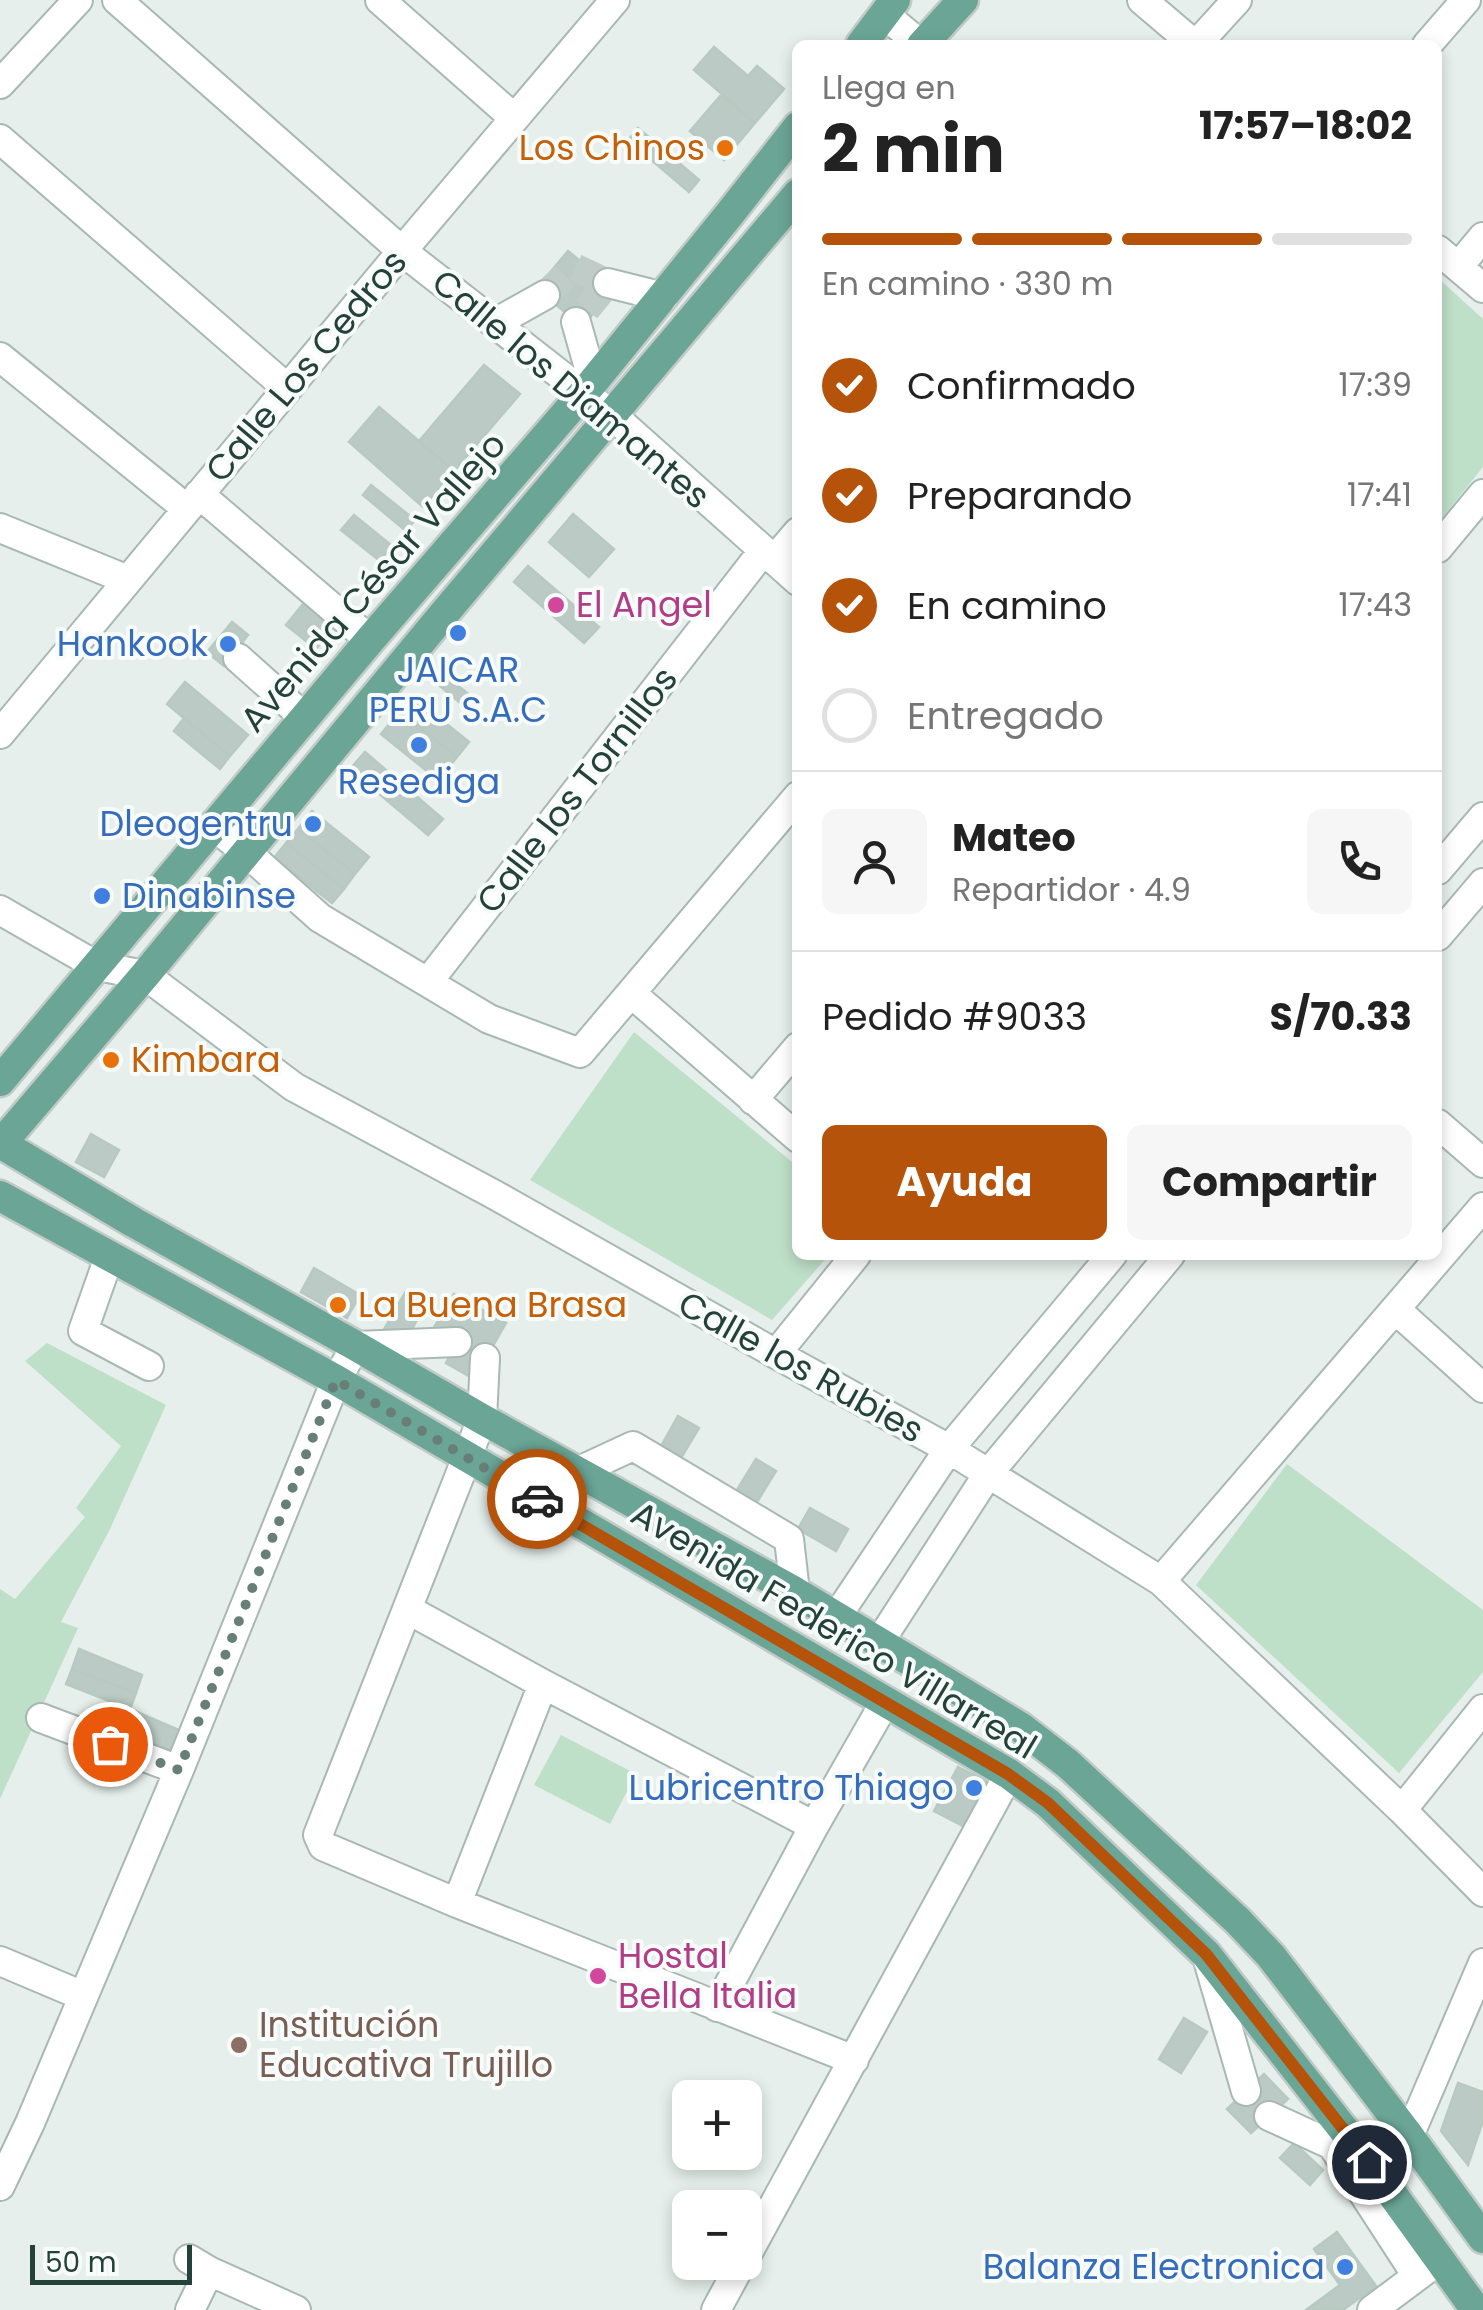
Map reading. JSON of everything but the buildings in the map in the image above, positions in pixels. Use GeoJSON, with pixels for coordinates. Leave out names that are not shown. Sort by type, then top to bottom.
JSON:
{"type":"FeatureCollection","features":[{"type":"Feature","properties":{"kind":"main road"},"geometry":{"type":"LineString","coordinates":[[926,40],[963,0]]}},
{"type":"Feature","properties":{"kind":"main road"},"geometry":{"type":"LineString","coordinates":[[865,40],[889,7]]}},
{"type":"Feature","properties":{"kind":"main road","name":"Avenida César Vallejo"},"geometry":{"type":"LineString","coordinates":[[0,1081],[370,640],[589,387],[792,135]]}},
{"type":"Feature","properties":{"kind":"main road","name":"Avenida César Vallejo"},"geometry":{"type":"LineString","coordinates":[[0,1144],[792,201]]}},
{"type":"Feature","properties":{"kind":"main road"},"geometry":{"type":"LineString","coordinates":[[413,590],[442,616]]}},
{"type":"Feature","properties":{"kind":"main road"},"geometry":{"type":"LineString","coordinates":[[305,718],[336,745]]}},
{"type":"Feature","properties":{"kind":"main road","name":"Avenida Federico Villarreal"},"geometry":{"type":"LineString","coordinates":[[0,1144],[482,1419],[796,1592],[1020,1727],[1068,1764],[1271,1956],[1483,2238]]}},
{"type":"Feature","properties":{"kind":"main road","name":"Avenida Federico Villarreal"},"geometry":{"type":"LineString","coordinates":[[0,1196],[336,1380],[1008,1774],[1048,1803],[1206,1954],[1369,2162],[1428,2268],[1476,2310]]}},
{"type":"Feature","properties":{"kind":"main road"},"geometry":{"type":"LineString","coordinates":[[110,1257],[133,1222]]}},
{"type":"Feature","properties":{"kind":"main road"},"geometry":{"type":"LineString","coordinates":[[1206,1954],[1238,1921]]}},
{"type":"Feature","properties":{"kind":"street"},"geometry":{"type":"LineString","coordinates":[[0,84],[78,0]]}},
{"type":"Feature","properties":{"kind":"street","name":"Calle los Diamantes"},"geometry":{"type":"LineString","coordinates":[[117,0],[402,251],[542,360],[589,387],[612,415],[792,577]]}},
{"type":"Feature","properties":{"kind":"street","name":"Calle Los Cedros"},"geometry":{"type":"LineString","coordinates":[[0,734],[615,0]]}},
{"type":"Feature","properties":{"kind":"street"},"geometry":{"type":"LineString","coordinates":[[1142,0],[1190,40]]}},
{"type":"Feature","properties":{"kind":"street"},"geometry":{"type":"LineString","coordinates":[[1201,40],[1237,0]]}},
{"type":"Feature","properties":{"kind":"street"},"geometry":{"type":"LineString","coordinates":[[1431,40],[1466,0]]}},
{"type":"Feature","properties":{"kind":"street"},"geometry":{"type":"LineString","coordinates":[[387,2],[514,118]]}},
{"type":"Feature","properties":{"kind":"street"},"geometry":{"type":"LineString","coordinates":[[889,7],[917,40]]}},
{"type":"Feature","properties":{"kind":"street"},"geometry":{"type":"LineString","coordinates":[[0,139],[287,388]]}},
{"type":"Feature","properties":{"kind":"street"},"geometry":{"type":"LineString","coordinates":[[1483,236],[1448,258],[1483,288]]}},
{"type":"Feature","properties":{"kind":"street"},"geometry":{"type":"LineString","coordinates":[[608,283],[664,297]]}},
{"type":"Feature","properties":{"kind":"street"},"geometry":{"type":"LineString","coordinates":[[495,323],[545,295]]}},
{"type":"Feature","properties":{"kind":"street"},"geometry":{"type":"LineString","coordinates":[[542,360],[576,322],[589,387]]}},
{"type":"Feature","properties":{"kind":"street"},"geometry":{"type":"LineString","coordinates":[[0,356],[370,640]]}},
{"type":"Feature","properties":{"kind":"street"},"geometry":{"type":"LineString","coordinates":[[1442,543],[1483,494]]}},
{"type":"Feature","properties":{"kind":"street"},"geometry":{"type":"LineString","coordinates":[[0,528],[128,580]]}},
{"type":"Feature","properties":{"kind":"street","name":"Calle los Tornillos"},"geometry":{"type":"LineString","coordinates":[[428,982],[768,556],[792,537]]}},
{"type":"Feature","properties":{"kind":"street"},"geometry":{"type":"LineString","coordinates":[[238,658],[305,718]]}},
{"type":"Feature","properties":{"kind":"street"},"geometry":{"type":"LineString","coordinates":[[213,826],[320,918],[489,1018],[580,1053],[792,803]]}},
{"type":"Feature","properties":{"kind":"street"},"geometry":{"type":"LineString","coordinates":[[1442,865],[1483,817]]}},
{"type":"Feature","properties":{"kind":"street"},"geometry":{"type":"LineString","coordinates":[[1442,931],[1483,883]]}},
{"type":"Feature","properties":{"kind":"street","name":"Calle los Rubies"},"geometry":{"type":"LineString","coordinates":[[0,910],[97,966],[146,974],[294,1087],[496,1195],[949,1450],[1161,1581],[1483,1892]]}},
{"type":"Feature","properties":{"kind":"street"},"geometry":{"type":"LineString","coordinates":[[631,993],[792,1133]]}},
{"type":"Feature","properties":{"kind":"street"},"geometry":{"type":"LineString","coordinates":[[754,1100],[792,1054]]}},
{"type":"Feature","properties":{"kind":"street"},"geometry":{"type":"LineString","coordinates":[[1442,1127],[1483,1163]]}},
{"type":"Feature","properties":{"kind":"street"},"geometry":{"type":"LineString","coordinates":[[1442,1254],[1483,1206]]}},
{"type":"Feature","properties":{"kind":"street"},"geometry":{"type":"LineString","coordinates":[[110,1257],[83,1331],[149,1366]]}},
{"type":"Feature","properties":{"kind":"street"},"geometry":{"type":"LineString","coordinates":[[776,1354],[852,1260]]}},
{"type":"Feature","properties":{"kind":"street"},"geometry":{"type":"LineString","coordinates":[[837,1616],[949,1450],[1108,1260]]}},
{"type":"Feature","properties":{"kind":"street"},"geometry":{"type":"LineString","coordinates":[[880,1642],[988,1474],[1166,1260]]}},
{"type":"Feature","properties":{"kind":"street"},"geometry":{"type":"LineString","coordinates":[[1161,1581],[1437,1260]]}},
{"type":"Feature","properties":{"kind":"street"},"geometry":{"type":"LineString","coordinates":[[1395,1309],[1483,1388]]}},
{"type":"Feature","properties":{"kind":"street"},"geometry":{"type":"LineString","coordinates":[[0,2186],[30,2124],[179,1770],[336,1380],[356,1346],[457,1342]]}},
{"type":"Feature","properties":{"kind":"street"},"geometry":{"type":"LineString","coordinates":[[485,1358],[482,1419],[318,1834],[322,1846],[854,2060]]}},
{"type":"Feature","properties":{"kind":"street"},"geometry":{"type":"LineString","coordinates":[[579,1471],[632,1446],[789,1539],[796,1592]]}},
{"type":"Feature","properties":{"kind":"street"},"geometry":{"type":"LineString","coordinates":[[407,1608],[814,1826]]}},
{"type":"Feature","properties":{"kind":"street"},"geometry":{"type":"LineString","coordinates":[[456,1903],[543,1684]]}},
{"type":"Feature","properties":{"kind":"street"},"geometry":{"type":"LineString","coordinates":[[718,2006],[885,1702]]}},
{"type":"Feature","properties":{"kind":"street"},"geometry":{"type":"LineString","coordinates":[[1402,1810],[1483,1709]]}},
{"type":"Feature","properties":{"kind":"street"},"geometry":{"type":"LineString","coordinates":[[41,1718],[179,1770]]}},
{"type":"Feature","properties":{"kind":"street"},"geometry":{"type":"LineString","coordinates":[[762,2227],[1008,1774]]}},
{"type":"Feature","properties":{"kind":"street"},"geometry":{"type":"LineString","coordinates":[[1206,1954],[1246,2091]]}},
{"type":"Feature","properties":{"kind":"street"},"geometry":{"type":"LineString","coordinates":[[0,1960],[84,1996]]}},
{"type":"Feature","properties":{"kind":"street"},"geometry":{"type":"LineString","coordinates":[[1270,2116],[1369,2162],[1409,2136],[1483,1963]]}},
{"type":"Feature","properties":{"kind":"street"},"geometry":{"type":"LineString","coordinates":[[1331,2144],[1428,2268],[1372,2310]]}},
{"type":"Feature","properties":{"kind":"street"},"geometry":{"type":"LineString","coordinates":[[190,2310],[199,2265],[296,2310]]}},
{"type":"Feature","properties":{"kind":"street"},"geometry":{"type":"LineString","coordinates":[[716,2310],[733,2280]]}},
{"type":"Feature","properties":{"kind":"green space"},"geometry":{"type":"Polygon","coordinates":[[[1442,282],[1483,319],[1483,467],[1442,518],[1442,282]]]}},
{"type":"Feature","properties":{"kind":"green space"},"geometry":{"type":"Polygon","coordinates":[[[634,1032],[792,1162],[792,1260],[825,1260],[772,1320],[530,1180],[634,1032]]]}},
{"type":"Feature","properties":{"kind":"green space"},"geometry":{"type":"Polygon","coordinates":[[[47,1343],[166,1405],[110,1529],[61,1622],[78,1628],[0,1799],[0,1589],[15,1599],[85,1517],[76,1508],[121,1446],[25,1361],[47,1343]]]}},
{"type":"Feature","properties":{"kind":"green space"},"geometry":{"type":"Polygon","coordinates":[[[1287,1464],[1483,1610],[1483,1672],[1399,1773],[1196,1585],[1287,1464]]]}},
{"type":"Feature","properties":{"kind":"green space"},"geometry":{"type":"Polygon","coordinates":[[[561,1735],[636,1774],[610,1824],[534,1785],[561,1735]]]}},
{"type":"Feature","properties":{"kind":"tunnel"},"geometry":{"type":"LineString","coordinates":[[545,295],[574,267],[608,283],[576,322]]}},
{"type":"Feature","properties":{"kind":"way so far"},"geometry":{"type":"LineString","coordinates":[[110,1744],[179,1770],[336,1380],[537,1499]]}},
{"type":"Feature","properties":{"kind":"place","name":"Los Chinos"},"geometry":{"type":"Point","coordinates":[725,148]}},
{"type":"Feature","properties":{"kind":"place","name":"El Angel"},"geometry":{"type":"Point","coordinates":[556,605]}},
{"type":"Feature","properties":{"kind":"place","name":"JAICAR PERU S.A.C"},"geometry":{"type":"Point","coordinates":[458,633]}},
{"type":"Feature","properties":{"kind":"place","name":"Hankook"},"geometry":{"type":"Point","coordinates":[228,644]}},
{"type":"Feature","properties":{"kind":"place","name":"Resediga"},"geometry":{"type":"Point","coordinates":[419,745]}},
{"type":"Feature","properties":{"kind":"place","name":"Dleogentru"},"geometry":{"type":"Point","coordinates":[313,824]}},
{"type":"Feature","properties":{"kind":"place","name":"Dinabinse"},"geometry":{"type":"Point","coordinates":[102,896]}},
{"type":"Feature","properties":{"kind":"place","name":"Kimbara"},"geometry":{"type":"Point","coordinates":[111,1060]}},
{"type":"Feature","properties":{"kind":"place","name":"La Buena Brasa"},"geometry":{"type":"Point","coordinates":[338,1305]}},
{"type":"Feature","properties":{"kind":"place","name":"Lubricentro Thiago"},"geometry":{"type":"Point","coordinates":[974,1788]}},
{"type":"Feature","properties":{"kind":"place","name":"Hostal Bella Italia"},"geometry":{"type":"Point","coordinates":[598,1976]}},
{"type":"Feature","properties":{"kind":"place","name":"Institución Educativa Trujillo"},"geometry":{"type":"Point","coordinates":[239,2045]}},
{"type":"Feature","properties":{"kind":"place","name":"Balanza Electronica"},"geometry":{"type":"Point","coordinates":[1345,2267]}},
{"type":"Feature","properties":{"kind":"route"},"geometry":{"type":"LineString","coordinates":[[537,1499],[1008,1774],[1048,1803],[1206,1954],[1369,2162]]}}]}
